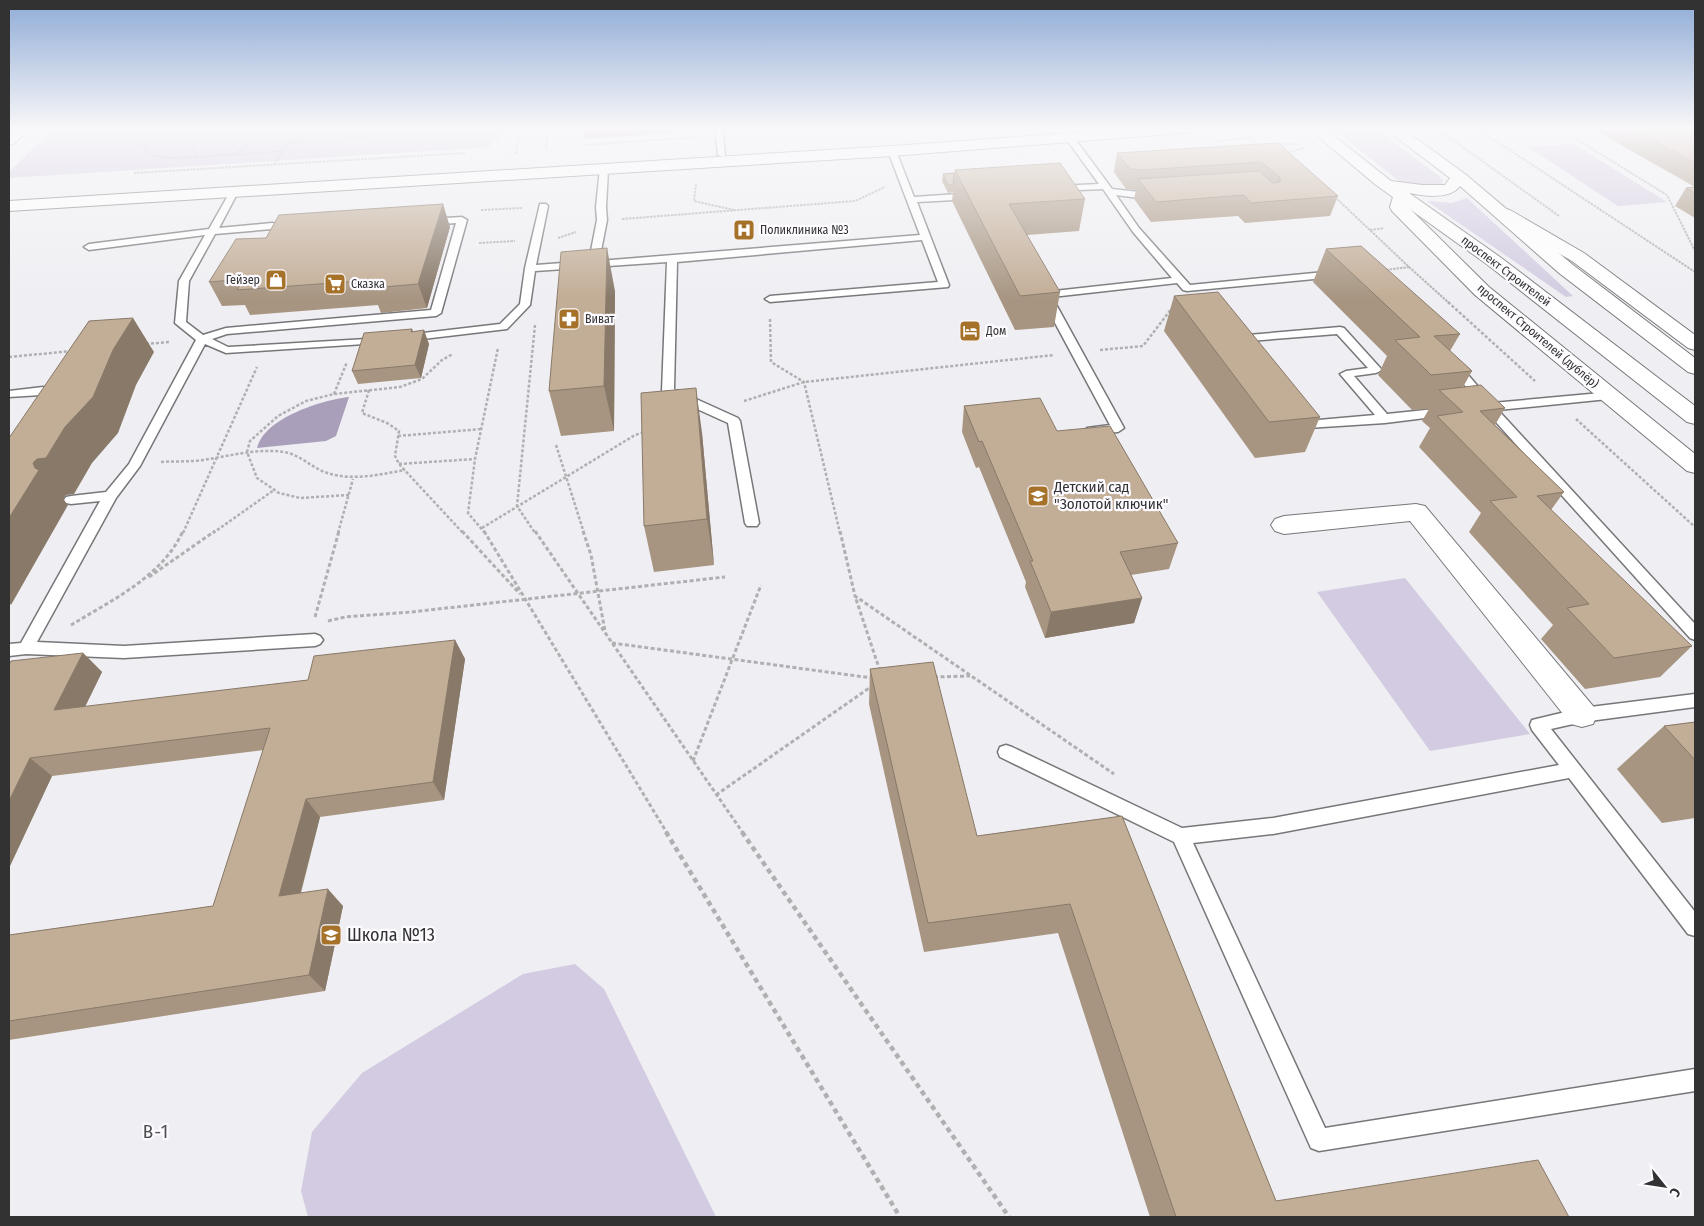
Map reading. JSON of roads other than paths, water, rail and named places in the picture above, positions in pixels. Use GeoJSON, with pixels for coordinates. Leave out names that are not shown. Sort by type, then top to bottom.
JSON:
{"type":"FeatureCollection","features":[{"type":"Feature","properties":{"kind":"street"},"geometry":{"type":"LineString","coordinates":[[9,206],[297,185]]}},
{"type":"Feature","properties":{"kind":"street","name":"проспект Строителей"},"geometry":{"type":"LineString","coordinates":[[1387,185],[1494,260],[1695,417]]}},
{"type":"Feature","properties":{"kind":"street"},"geometry":{"type":"LineString","coordinates":[[1394,185],[1416,191],[1434,192],[1450,188],[1453,185]]}},
{"type":"Feature","properties":{"kind":"street"},"geometry":{"type":"LineString","coordinates":[[1470,185],[1566,269],[1695,368]]}},
{"type":"Feature","properties":{"kind":"street"},"geometry":{"type":"LineString","coordinates":[[9,200],[237,189]]}},
{"type":"Feature","properties":{"kind":"street","name":"проспект Строителей (дублёр)"},"geometry":{"type":"LineString","coordinates":[[1401,194],[1398,207],[1482,291],[1695,466]]}},
{"type":"Feature","properties":{"kind":"street"},"geometry":{"type":"LineString","coordinates":[[1504,214],[1578,258],[1695,344]]}},
{"type":"Feature","properties":{"kind":"street"},"geometry":{"type":"LineString","coordinates":[[1284,526],[1416,512],[1582,715]]}},
{"type":"Feature","properties":{"kind":"lane"},"geometry":{"type":"LineString","coordinates":[[593,265],[602,220],[603,185]]}},
{"type":"Feature","properties":{"kind":"lane"},"geometry":{"type":"LineString","coordinates":[[770,299],[944,285],[906,185]]}},
{"type":"Feature","properties":{"kind":"lane"},"geometry":{"type":"LineString","coordinates":[[1103,185],[1136,230],[1183,284]]}},
{"type":"Feature","properties":{"kind":"lane"},"geometry":{"type":"LineString","coordinates":[[237,189],[184,281],[180,323],[202,339],[226,350],[391,340],[503,327],[525,305],[530,268],[543,206]]}},
{"type":"Feature","properties":{"kind":"lane"},"geometry":{"type":"LineString","coordinates":[[1046,190],[1106,189],[1139,195],[1168,193]]}},
{"type":"Feature","properties":{"kind":"lane"},"geometry":{"type":"LineString","coordinates":[[912,200],[979,195]]}},
{"type":"Feature","properties":{"kind":"lane"},"geometry":{"type":"LineString","coordinates":[[26,648],[110,496],[134,466],[202,339],[226,331],[436,313],[462,220],[415,223]]}},
{"type":"Feature","properties":{"kind":"lane"},"geometry":{"type":"LineString","coordinates":[[89,247],[212,230],[272,226],[306,230]]}},
{"type":"Feature","properties":{"kind":"lane"},"geometry":{"type":"LineString","coordinates":[[530,268],[672,259],[925,237]]}},
{"type":"Feature","properties":{"kind":"lane"},"geometry":{"type":"LineString","coordinates":[[672,259],[668,391],[734,420],[752,523]]}},
{"type":"Feature","properties":{"kind":"lane"},"geometry":{"type":"LineString","coordinates":[[1089,431],[1118,428],[1045,295],[1375,270]]}},
{"type":"Feature","properties":{"kind":"lane"},"geometry":{"type":"LineString","coordinates":[[1238,354],[1227,339],[1340,330],[1376,370],[1346,374],[1385,419]]}},
{"type":"Feature","properties":{"kind":"lane"},"geometry":{"type":"LineString","coordinates":[[1444,354],[1489,407],[1695,634]]}},
{"type":"Feature","properties":{"kind":"lane"},"geometry":{"type":"LineString","coordinates":[[9,394],[43,391],[52,397],[44,415]]}},
{"type":"Feature","properties":{"kind":"lane"},"geometry":{"type":"LineString","coordinates":[[1290,419],[1295,426],[1385,419],[1608,395]]}},
{"type":"Feature","properties":{"kind":"lane"},"geometry":{"type":"LineString","coordinates":[[71,500],[110,496]]}},
{"type":"Feature","properties":{"kind":"lane"},"geometry":{"type":"LineString","coordinates":[[9,650],[26,648],[124,652],[314,632]]}},
{"type":"Feature","properties":{"kind":"lane"},"geometry":{"type":"LineString","coordinates":[[1695,700],[1582,715],[1538,725],[1695,927]]}},
{"type":"Feature","properties":{"kind":"lane"},"geometry":{"type":"LineString","coordinates":[[1006,752],[1181,836],[1273,826],[1573,770]]}},
{"type":"Feature","properties":{"kind":"lane"},"geometry":{"type":"LineString","coordinates":[[1181,836],[1319,1140],[1695,1080]]}},
{"type":"Feature","properties":{"kind":"place","name":"Поликлиника №3"},"geometry":{"type":"Point","coordinates":[744,230]}},
{"type":"Feature","properties":{"kind":"place","name":"Гейзер"},"geometry":{"type":"Point","coordinates":[276,280]}},
{"type":"Feature","properties":{"kind":"place","name":"Сказка"},"geometry":{"type":"Point","coordinates":[335,284]}},
{"type":"Feature","properties":{"kind":"place","name":"Виват"},"geometry":{"type":"Point","coordinates":[569,319]}},
{"type":"Feature","properties":{"kind":"place","name":"Дом"},"geometry":{"type":"Point","coordinates":[970,331]}},
{"type":"Feature","properties":{"kind":"place","name":"Детский сад \"Золотой ключик\""},"geometry":{"type":"Point","coordinates":[1038,496]}},
{"type":"Feature","properties":{"kind":"place","name":"Школа №13"},"geometry":{"type":"Point","coordinates":[331,935]}},
{"type":"Feature","properties":{"kind":"district","name":"В-1"},"geometry":{"type":"Point","coordinates":[156,1131]}}]}
